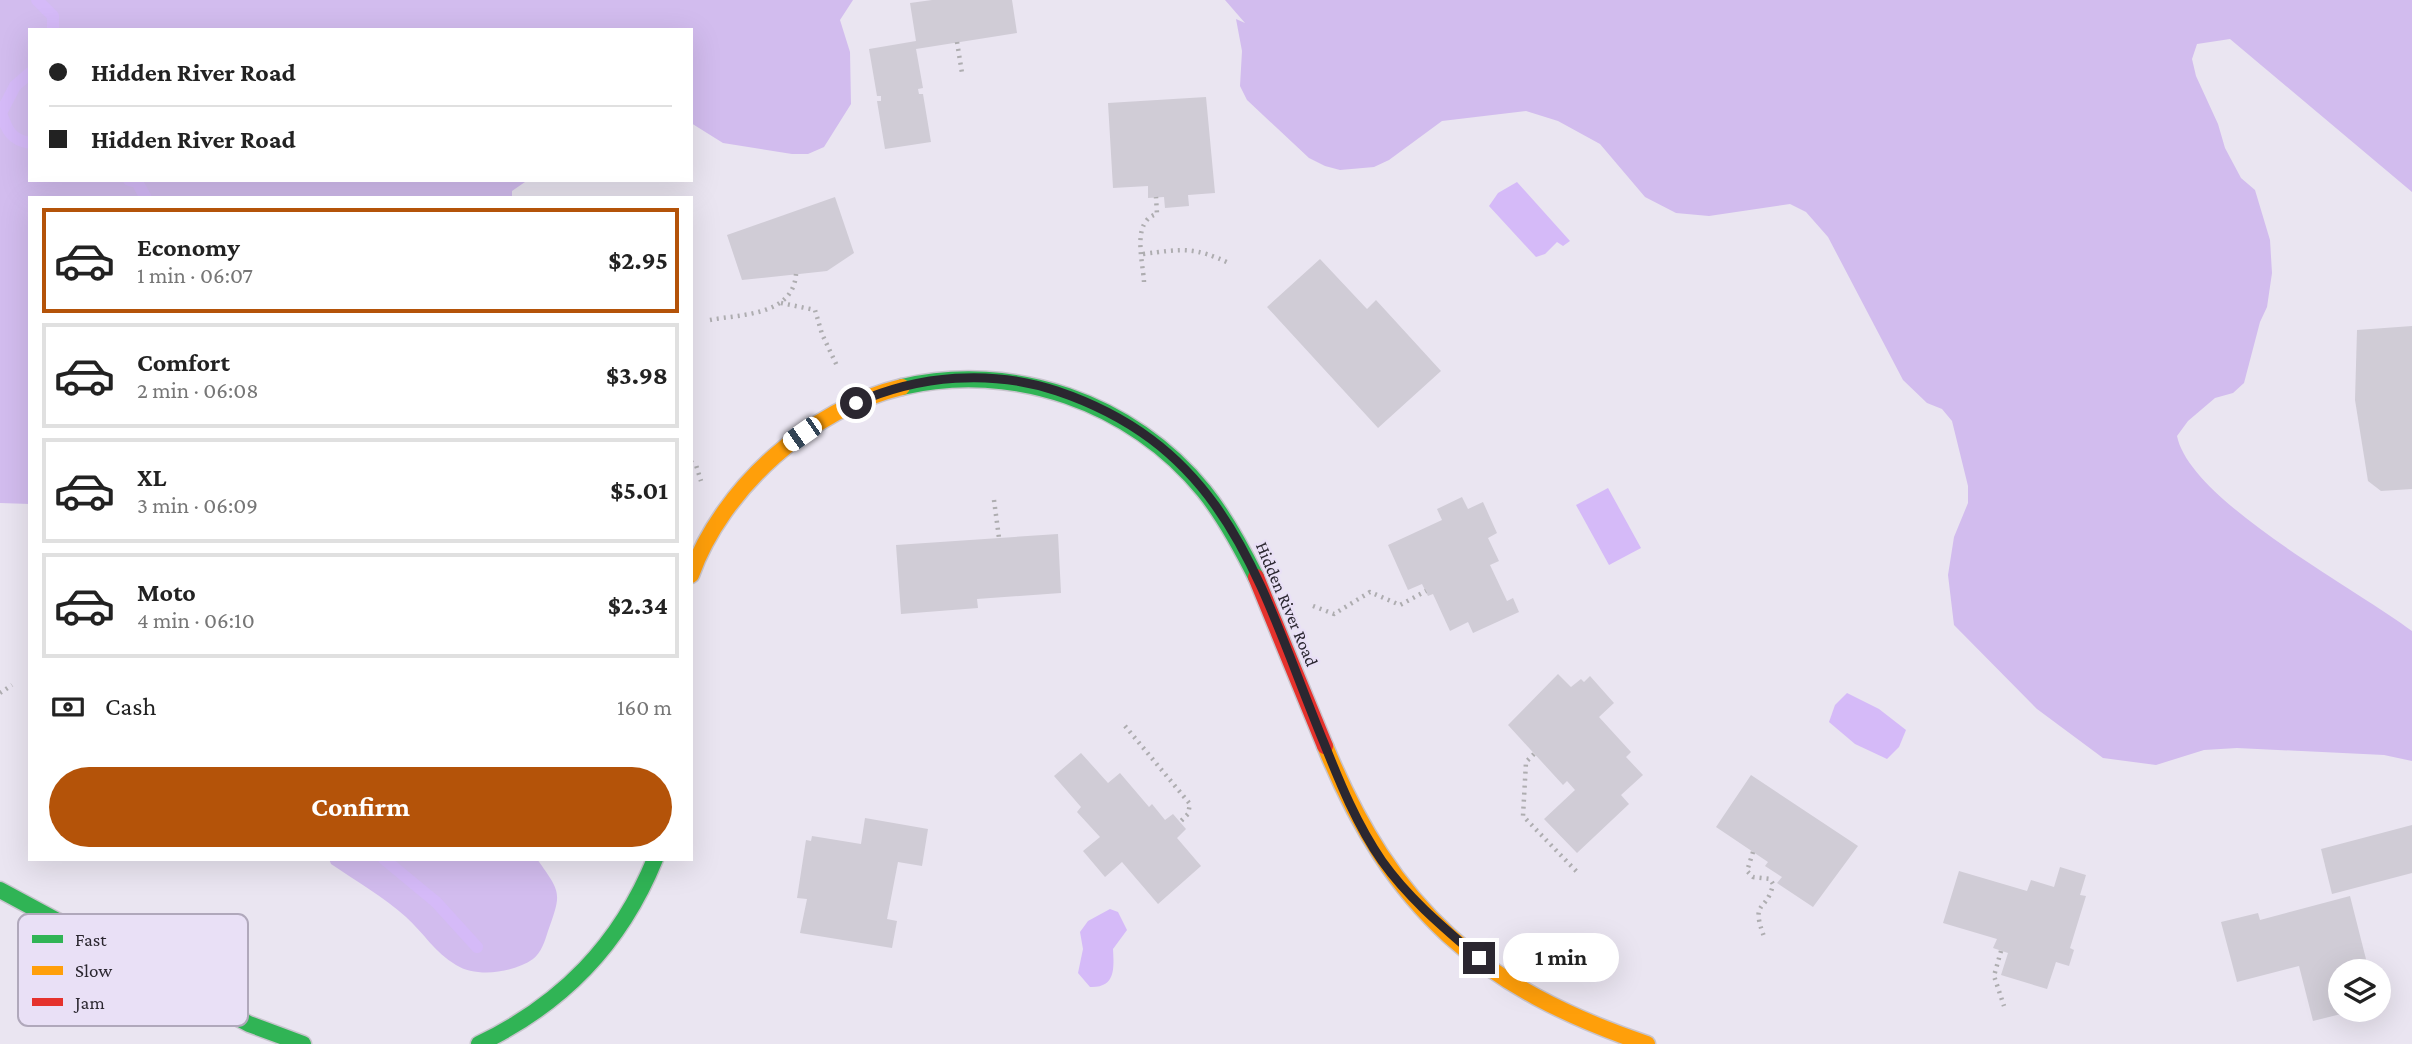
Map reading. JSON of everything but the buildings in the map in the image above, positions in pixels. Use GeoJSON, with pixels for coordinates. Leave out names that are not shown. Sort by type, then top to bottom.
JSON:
{"type":"FeatureCollection","features":[{"type":"Feature","properties":{"kind":"street","name":"Hidden River Road"},"geometry":{"type":"LineString","coordinates":[[693,571],[716,527],[743,488],[765,464],[780,449],[824,418],[856,403],[915,382],[962,377],[1004,380],[1044,387],[1081,399],[1117,416],[1182,463],[1230,525],[1354,812],[1382,860],[1411,897],[1492,968],[1549,1006],[1595,1027],[1647,1044]]}},
{"type":"Feature","properties":{"kind":"street"},"geometry":{"type":"LineString","coordinates":[[479,1044],[507,1032],[546,1007],[574,983],[607,948],[632,909],[654,861]]}},
{"type":"Feature","properties":{"kind":"street"},"geometry":{"type":"LineString","coordinates":[[0,890],[45,914]]}},
{"type":"Feature","properties":{"kind":"street"},"geometry":{"type":"LineString","coordinates":[[248,1023],[303,1044]]}},
{"type":"Feature","properties":{"kind":"path"},"geometry":{"type":"LineString","coordinates":[[957,42],[962,73]]}},
{"type":"Feature","properties":{"kind":"path"},"geometry":{"type":"LineString","coordinates":[[1144,282],[1140,229],[1149,216],[1157,214],[1156,197]]}},
{"type":"Feature","properties":{"kind":"path"},"geometry":{"type":"LineString","coordinates":[[1143,254],[1165,250],[1201,250],[1231,264]]}},
{"type":"Feature","properties":{"kind":"path"},"geometry":{"type":"LineString","coordinates":[[710,320],[758,314],[781,303],[796,285],[796,274]]}},
{"type":"Feature","properties":{"kind":"path"},"geometry":{"type":"LineString","coordinates":[[781,303],[815,310],[822,334],[856,403]]}},
{"type":"Feature","properties":{"kind":"path"},"geometry":{"type":"LineString","coordinates":[[693,464],[703,486]]}},
{"type":"Feature","properties":{"kind":"path"},"geometry":{"type":"LineString","coordinates":[[994,500],[999,538]]}},
{"type":"Feature","properties":{"kind":"path"},"geometry":{"type":"LineString","coordinates":[[1309,604],[1334,614],[1370,592],[1400,605],[1426,591]]}},
{"type":"Feature","properties":{"kind":"path"},"geometry":{"type":"LineString","coordinates":[[0,693],[12,685]]}},
{"type":"Feature","properties":{"kind":"path"},"geometry":{"type":"LineString","coordinates":[[1125,726],[1190,804],[1188,814],[1180,822]]}},
{"type":"Feature","properties":{"kind":"path"},"geometry":{"type":"LineString","coordinates":[[1534,754],[1527,762],[1523,816],[1578,873]]}},
{"type":"Feature","properties":{"kind":"path"},"geometry":{"type":"LineString","coordinates":[[1753,852],[1747,871],[1753,877],[1770,879],[1773,884],[1771,893],[1758,909],[1756,917],[1765,939]]}},
{"type":"Feature","properties":{"kind":"path"},"geometry":{"type":"LineString","coordinates":[[2001,951],[1994,976],[2004,1006]]}},
{"type":"Feature","properties":{"kind":"shaded area"},"geometry":{"type":"Polygon","coordinates":[[[0,0],[853,0],[840,20],[850,52],[851,104],[824,147],[808,154],[723,143],[693,124],[693,28],[28,28],[28,182],[525,182],[512,191],[512,196],[28,196],[28,504],[0,503],[0,0]]]}},
{"type":"Feature","properties":{"kind":"shaded area"},"geometry":{"type":"Polygon","coordinates":[[[1225,0],[2412,0],[2412,192],[2230,39],[2197,44],[2192,59],[2196,76],[2218,124],[2225,148],[2241,178],[2255,190],[2270,240],[2272,273],[2267,307],[2260,322],[2244,383],[2233,393],[2215,398],[2188,421],[2177,436],[2189,461],[2211,488],[2242,515],[2412,631],[2412,761],[2384,755],[2237,748],[2204,750],[2156,765],[2103,758],[2037,709],[1954,625],[1948,575],[1954,537],[1968,503],[1968,486],[1952,421],[1942,409],[1927,403],[1903,380],[1828,237],[1806,212],[1790,204],[1709,216],[1676,213],[1645,197],[1600,144],[1558,121],[1526,111],[1442,121],[1389,160],[1374,167],[1340,170],[1325,166],[1309,158],[1247,100],[1240,86],[1242,51],[1236,19],[1245,23],[1225,0]]]}},
{"type":"Feature","properties":{"kind":"shaded area"},"geometry":{"type":"Polygon","coordinates":[[[1517,182],[1570,241],[1563,246],[1557,242],[1545,254],[1536,257],[1489,206],[1498,193],[1517,182]]]}},
{"type":"Feature","properties":{"kind":"shaded area"},"geometry":{"type":"Polygon","coordinates":[[[1608,488],[1641,548],[1609,565],[1576,505],[1608,488]]]}},
{"type":"Feature","properties":{"kind":"shaded area"},"geometry":{"type":"Polygon","coordinates":[[[1847,693],[1879,709],[1906,730],[1899,747],[1887,759],[1855,744],[1829,722],[1835,705],[1847,693]]]}},
{"type":"Feature","properties":{"kind":"shaded area"},"geometry":{"type":"Polygon","coordinates":[[[330,861],[538,861],[555,886],[556,908],[542,946],[533,959],[515,968],[474,972],[449,960],[397,910],[330,861]]]}},
{"type":"Feature","properties":{"kind":"shaded area"},"geometry":{"type":"Polygon","coordinates":[[[1110,909],[1118,912],[1127,930],[1113,949],[1112,976],[1105,984],[1090,987],[1078,973],[1083,949],[1080,932],[1088,921],[1110,909]]]}},
{"type":"Feature","properties":{"kind":"waterway"},"geometry":{"type":"LineString","coordinates":[[37,0],[53,16],[53,28]]}},
{"type":"Feature","properties":{"kind":"waterway"},"geometry":{"type":"LineString","coordinates":[[28,75],[15,86],[1,113],[11,133],[28,142]]}},
{"type":"Feature","properties":{"kind":"waterway"},"geometry":{"type":"LineString","coordinates":[[137,182],[145,196]]}},
{"type":"Feature","properties":{"kind":"waterway"},"geometry":{"type":"LineString","coordinates":[[386,861],[436,902],[477,947]]}},
{"type":"Feature","properties":{"kind":"traffic: fast"},"geometry":{"type":"LineString","coordinates":[[902,387],[944,380],[985,380],[1027,385],[1067,396],[1106,412],[1142,434],[1175,460],[1204,491],[1232,532],[1256,577]]}},
{"type":"Feature","properties":{"kind":"traffic: fast"},"geometry":{"type":"LineString","coordinates":[[479,1044],[537,1010],[585,969],[624,919],[654,861]]}},
{"type":"Feature","properties":{"kind":"traffic: fast"},"geometry":{"type":"LineString","coordinates":[[0,890],[45,914]]}},
{"type":"Feature","properties":{"kind":"traffic: fast"},"geometry":{"type":"LineString","coordinates":[[248,1023],[303,1044]]}},
{"type":"Feature","properties":{"kind":"traffic: slow"},"geometry":{"type":"LineString","coordinates":[[693,570],[705,543],[724,512],[774,456],[835,413],[902,387]]}},
{"type":"Feature","properties":{"kind":"traffic: slow"},"geometry":{"type":"LineString","coordinates":[[1325,746],[1351,804],[1380,854],[1413,898],[1449,936],[1490,968],[1536,997],[1588,1022],[1647,1044]]}},
{"type":"Feature","properties":{"kind":"traffic: jam"},"geometry":{"type":"LineString","coordinates":[[1256,577],[1325,746]]}},
{"type":"Feature","properties":{"kind":"route"},"geometry":{"type":"LineString","coordinates":[[856,403],[915,382],[962,377],[1004,380],[1044,387],[1109,411],[1135,426],[1182,463],[1211,496],[1245,553],[1334,768],[1354,812],[1382,860],[1411,897],[1479,958]]}}]}
